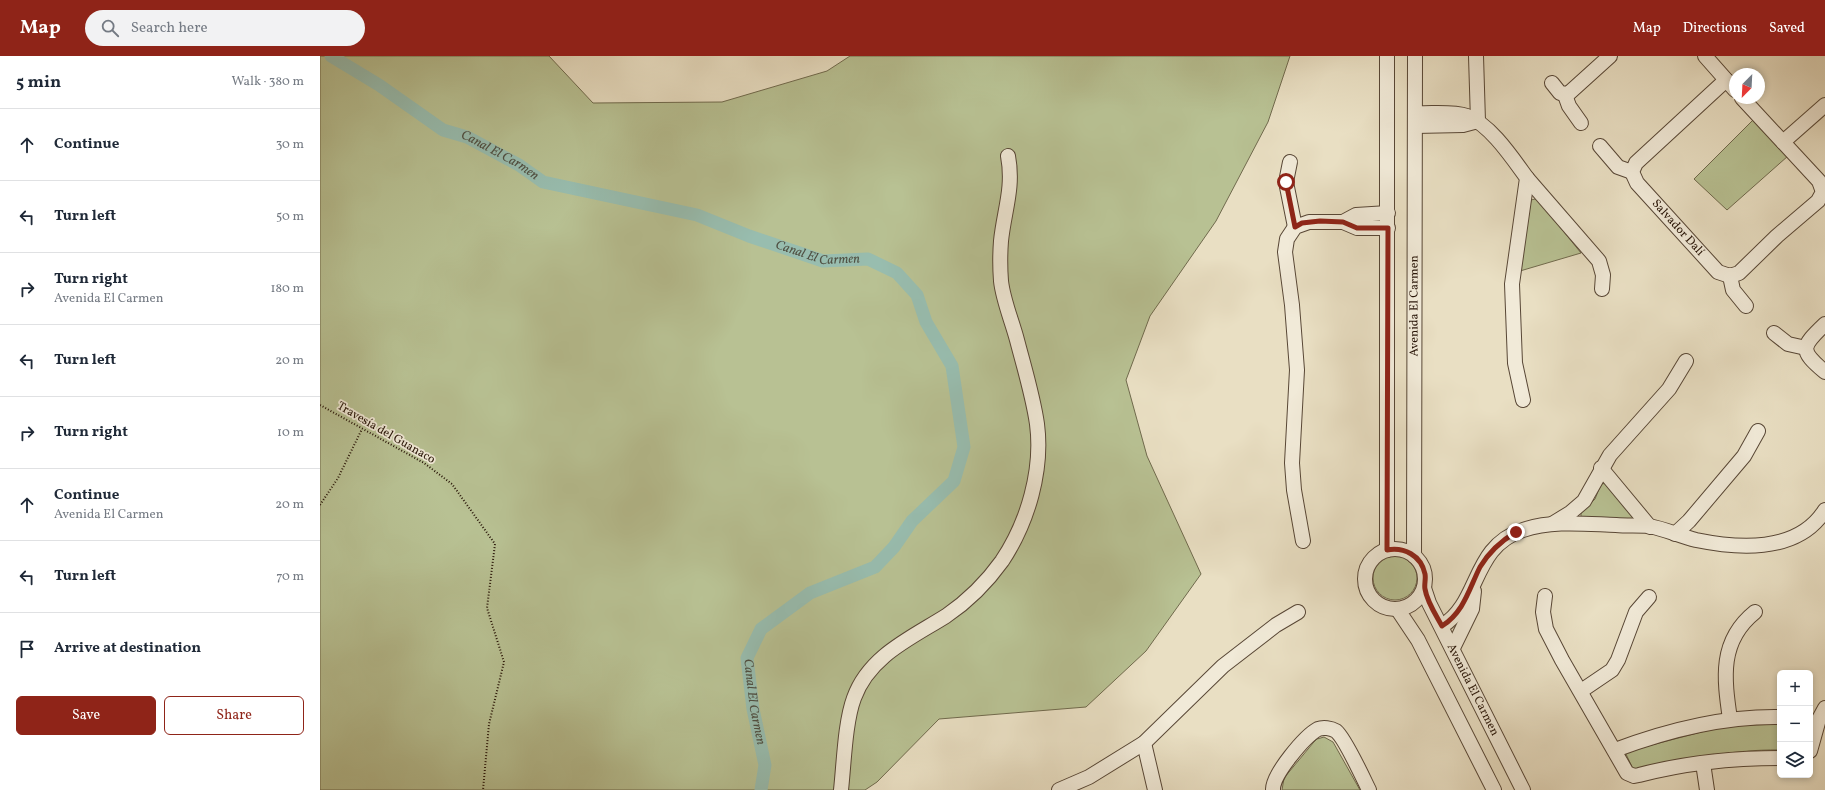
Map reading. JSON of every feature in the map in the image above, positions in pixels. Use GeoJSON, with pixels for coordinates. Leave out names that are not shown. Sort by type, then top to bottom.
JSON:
{"type":"FeatureCollection","features":[{"type":"Feature","properties":{"kind":"street"},"geometry":{"type":"LineString","coordinates":[[1387,56],[1387,550]]}},
{"type":"Feature","properties":{"kind":"street","name":"Avenida El Carmen"},"geometry":{"type":"LineString","coordinates":[[1414,56],[1414,556]]}},
{"type":"Feature","properties":{"kind":"street"},"geometry":{"type":"LineString","coordinates":[[1476,56],[1478,121]]}},
{"type":"Feature","properties":{"kind":"street"},"geometry":{"type":"LineString","coordinates":[[1705,56],[1729,83]]}},
{"type":"Feature","properties":{"kind":"street"},"geometry":{"type":"LineString","coordinates":[[1552,83],[1560,93],[1565,95],[1571,93],[1608,57]]}},
{"type":"Feature","properties":{"kind":"street"},"geometry":{"type":"LineString","coordinates":[[1600,146],[1618,167],[1632,172],[1636,163],[1729,87]]}},
{"type":"Feature","properties":{"kind":"street"},"geometry":{"type":"LineString","coordinates":[[1565,95],[1568,106],[1581,123]]}},
{"type":"Feature","properties":{"kind":"street"},"geometry":{"type":"LineString","coordinates":[[1746,306],[1733,290],[1730,276],[1739,273],[1777,236],[1818,201],[1824,192],[1819,181],[1748,104]]}},
{"type":"Feature","properties":{"kind":"street"},"geometry":{"type":"LineString","coordinates":[[1783,142],[1825,105]]}},
{"type":"Feature","properties":{"kind":"street"},"geometry":{"type":"LineString","coordinates":[[1415,120],[1462,115],[1478,121],[1498,141],[1527,178],[1599,260],[1604,275],[1602,289]]}},
{"type":"Feature","properties":{"kind":"street"},"geometry":{"type":"LineString","coordinates":[[841,790],[850,708],[865,676],[885,655],[947,615],[962,604],[981,586],[1002,561],[1012,544],[1032,494],[1037,459],[1037,424],[1002,282],[1001,241],[1008,207],[1011,171],[1008,156]]}},
{"type":"Feature","properties":{"kind":"street"},"geometry":{"type":"LineString","coordinates":[[1290,162],[1286,182],[1295,227]]}},
{"type":"Feature","properties":{"kind":"street","name":"Salvador Dalí"},"geometry":{"type":"LineString","coordinates":[[1632,172],[1637,183],[1718,272],[1730,276]]}},
{"type":"Feature","properties":{"kind":"street"},"geometry":{"type":"LineString","coordinates":[[1523,400],[1516,376],[1512,284],[1527,178]]}},
{"type":"Feature","properties":{"kind":"street"},"geometry":{"type":"LineString","coordinates":[[1343,222],[1356,215],[1388,213]]}},
{"type":"Feature","properties":{"kind":"street"},"geometry":{"type":"LineString","coordinates":[[1303,541],[1294,490],[1292,463],[1297,391],[1297,350],[1285,252],[1287,239],[1295,227],[1302,223],[1320,221],[1343,222],[1357,228],[1388,228]]}},
{"type":"Feature","properties":{"kind":"street"},"geometry":{"type":"LineString","coordinates":[[1825,324],[1809,340],[1806,348],[1809,358],[1825,372]]}},
{"type":"Feature","properties":{"kind":"street"},"geometry":{"type":"LineString","coordinates":[[1774,333],[1788,344],[1806,348]]}},
{"type":"Feature","properties":{"kind":"street"},"geometry":{"type":"LineString","coordinates":[[1550,525],[1570,514],[1584,501],[1601,468],[1617,446],[1669,389],[1686,361]]}},
{"type":"Feature","properties":{"kind":"street"},"geometry":{"type":"LineString","coordinates":[[1675,534],[1690,521],[1744,456],[1758,430]]}},
{"type":"Feature","properties":{"kind":"street"},"geometry":{"type":"LineString","coordinates":[[1601,468],[1650,526]]}},
{"type":"Feature","properties":{"kind":"street"},"geometry":{"type":"LineString","coordinates":[[1442,626],[1451,621],[1455,616],[1473,585],[1485,559],[1501,542],[1516,532],[1524,529],[1550,525],[1590,524],[1650,526],[1675,534],[1721,544],[1765,545],[1788,540],[1800,534],[1816,522],[1825,510]]}},
{"type":"Feature","properties":{"kind":"street"},"geometry":{"type":"LineString","coordinates":[[1387,550],[1401,550],[1414,556],[1423,568],[1425,578],[1424,588],[1420,597],[1412,604],[1398,610],[1387,609],[1377,604],[1369,595],[1365,585],[1365,574],[1369,563],[1377,555],[1387,550]]}},
{"type":"Feature","properties":{"kind":"street"},"geometry":{"type":"LineString","coordinates":[[1453,648],[1472,609],[1473,585]]}},
{"type":"Feature","properties":{"kind":"street","name":"Avenida El Carmen"},"geometry":{"type":"LineString","coordinates":[[1424,588],[1430,603],[1523,790]]}},
{"type":"Feature","properties":{"kind":"street"},"geometry":{"type":"LineString","coordinates":[[1545,596],[1543,612],[1546,629],[1562,660],[1615,750],[1624,770],[1634,776],[1703,763],[1741,759],[1777,758]]}},
{"type":"Feature","properties":{"kind":"street"},"geometry":{"type":"LineString","coordinates":[[1581,691],[1612,670],[1618,660],[1636,612],[1649,597]]}},
{"type":"Feature","properties":{"kind":"street"},"geometry":{"type":"LineString","coordinates":[[1398,610],[1418,640],[1494,790]]}},
{"type":"Feature","properties":{"kind":"street"},"geometry":{"type":"LineString","coordinates":[[1059,790],[1089,777],[1144,743],[1223,666],[1276,625],[1298,612]]}},
{"type":"Feature","properties":{"kind":"street"},"geometry":{"type":"LineString","coordinates":[[1730,719],[1726,676],[1727,654],[1732,639],[1738,629],[1755,612]]}},
{"type":"Feature","properties":{"kind":"street"},"geometry":{"type":"LineString","coordinates":[[1812,742],[1818,715]]}},
{"type":"Feature","properties":{"kind":"street"},"geometry":{"type":"LineString","coordinates":[[1615,750],[1674,730],[1730,719],[1777,717]]}},
{"type":"Feature","properties":{"kind":"street"},"geometry":{"type":"LineString","coordinates":[[1274,790],[1276,778],[1293,754],[1319,729],[1327,728],[1339,734],[1369,790]]}},
{"type":"Feature","properties":{"kind":"street"},"geometry":{"type":"LineString","coordinates":[[1144,743],[1155,790]]}},
{"type":"Feature","properties":{"kind":"street"},"geometry":{"type":"LineString","coordinates":[[1703,763],[1706,790]]}},
{"type":"Feature","properties":{"kind":"path","name":"Travesía del Guanaco"},"geometry":{"type":"LineString","coordinates":[[320,405],[424,462],[452,484],[495,544],[487,608],[504,662],[489,724],[483,790]]}},
{"type":"Feature","properties":{"kind":"path"},"geometry":{"type":"LineString","coordinates":[[320,505],[338,478],[362,429]]}},
{"type":"Feature","properties":{"kind":"green space"},"geometry":{"type":"Polygon","coordinates":[[[320,56],[549,56],[593,103],[722,102],[827,71],[850,56],[1290,56],[1268,122],[1216,221],[1150,316],[1126,380],[1147,456],[1201,574],[1146,651],[1086,707],[939,719],[877,782],[865,790],[320,790],[320,56]]]}},
{"type":"Feature","properties":{"kind":"green space"},"geometry":{"type":"Polygon","coordinates":[[[1753,120],[1788,156],[1727,210],[1694,179],[1753,120]]]}},
{"type":"Feature","properties":{"kind":"green space"},"geometry":{"type":"Polygon","coordinates":[[[1535,199],[1539,201],[1581,253],[1520,271],[1531,200],[1535,199]]]}},
{"type":"Feature","properties":{"kind":"green space"},"geometry":{"type":"Polygon","coordinates":[[[1607,483],[1639,520],[1581,518],[1581,513],[1595,499],[1601,484],[1607,483]]]}},
{"type":"Feature","properties":{"kind":"green space"},"geometry":{"type":"Polygon","coordinates":[[[1391,556],[1399,556],[1404,557],[1411,562],[1416,569],[1416,587],[1411,594],[1404,599],[1391,600],[1383,597],[1376,590],[1373,582],[1373,574],[1376,566],[1383,559],[1391,556]]]}},
{"type":"Feature","properties":{"kind":"green space"},"geometry":{"type":"Polygon","coordinates":[[[1777,724],[1777,750],[1743,751],[1634,771],[1625,752],[1724,726],[1777,724]]]}},
{"type":"Feature","properties":{"kind":"green space"},"geometry":{"type":"Polygon","coordinates":[[[1324,737],[1333,742],[1360,790],[1282,790],[1284,778],[1313,743],[1317,739],[1324,737]]]}},
{"type":"Feature","properties":{"kind":"waterway","name":"Canal El Carmen"},"geometry":{"type":"LineString","coordinates":[[331,56],[379,85],[443,130],[467,137],[519,165],[543,182],[697,215],[749,236],[823,261],[868,259],[897,273],[917,295],[926,322],[952,366],[964,447],[954,481],[912,521],[894,547],[875,567],[810,593],[761,629],[747,658],[753,709],[765,765],[761,790]]}},
{"type":"Feature","properties":{"kind":"route"},"geometry":{"type":"LineString","coordinates":[[1286,182],[1295,227],[1302,223],[1320,221],[1343,222],[1357,228],[1388,228],[1387,550],[1396,549],[1406,551],[1418,559],[1421,563],[1425,573],[1424,588],[1442,626],[1451,621],[1460,609],[1468,596],[1480,567],[1489,554],[1501,542],[1516,532]]}}]}
